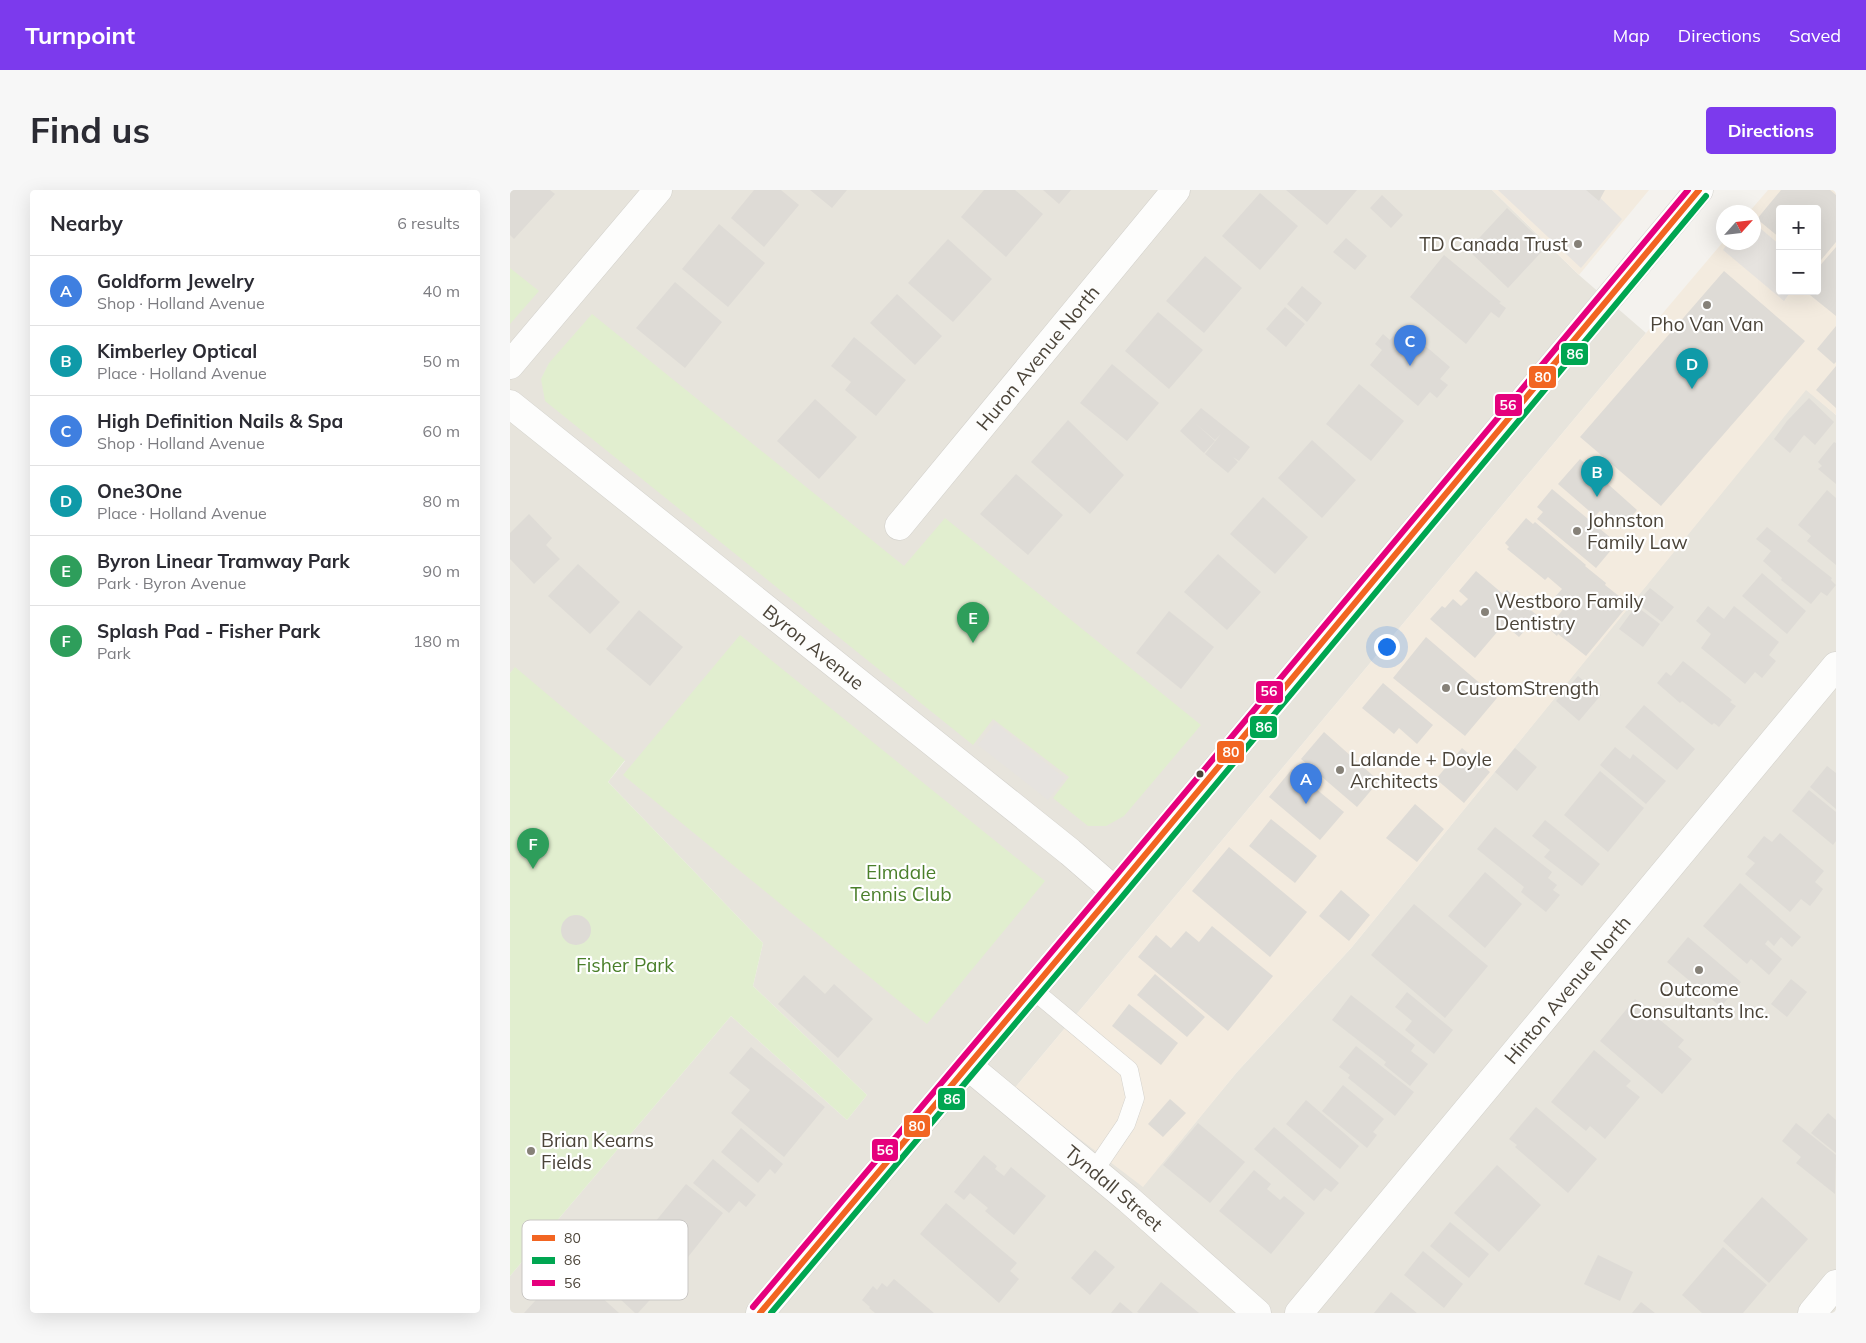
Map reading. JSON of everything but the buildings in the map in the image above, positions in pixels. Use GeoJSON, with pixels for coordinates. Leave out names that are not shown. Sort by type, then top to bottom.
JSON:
{"type":"FeatureCollection","features":[{"type":"Feature","properties":{"kind":"street"},"geometry":{"type":"LineString","coordinates":[[510,365],[658,190]]}},
{"type":"Feature","properties":{"kind":"street","name":"Huron Avenue North"},"geometry":{"type":"LineString","coordinates":[[899,526],[1176,190]]}},
{"type":"Feature","properties":{"kind":"street"},"geometry":{"type":"LineString","coordinates":[[760,1313],[1115,891],[1699,190]]}},
{"type":"Feature","properties":{"kind":"street","name":"Byron Avenue"},"geometry":{"type":"LineString","coordinates":[[510,404],[1063,846],[1115,891]]}},
{"type":"Feature","properties":{"kind":"street","name":"Hinton Avenue North"},"geometry":{"type":"LineString","coordinates":[[1299,1313],[1836,666]]}},
{"type":"Feature","properties":{"kind":"street","name":"Tyndall Street"},"geometry":{"type":"LineString","coordinates":[[968,1066],[1128,1199],[1257,1313]]}},
{"type":"Feature","properties":{"kind":"street"},"geometry":{"type":"LineString","coordinates":[[1812,1313],[1836,1284]]}},
{"type":"Feature","properties":{"kind":"lane"},"geometry":{"type":"LineString","coordinates":[[1032,989],[1129,1070],[1135,1098],[1126,1124],[1094,1171]]}},
{"type":"Feature","properties":{"kind":"shaded area"},"geometry":{"type":"Polygon","coordinates":[[[510,190],[1492,190],[1579,275],[1646,333],[1014,1089],[1143,1186],[1237,1072],[1352,947],[1806,389],[1836,415],[1836,1313],[510,1313],[510,1276],[522,1262],[522,1300],[688,1300],[688,1220],[558,1220],[731,1016],[847,1120],[867,1095],[753,986],[763,943],[608,782],[625,761],[515,668],[510,673],[510,190]]]}},
{"type":"Feature","properties":{"kind":"shaded area","name":"TD Canada Trust"},"geometry":{"type":"Polygon","coordinates":[[[1492,190],[1649,190],[1579,275],[1492,190]]]}},
{"type":"Feature","properties":{"kind":"shaded area","name":"TD Canada Trust"},"geometry":{"type":"Polygon","coordinates":[[[1498,190],[1592,190],[1622,219],[1581,268],[1498,190]]]}},
{"type":"Feature","properties":{"kind":"shaded area"},"geometry":{"type":"Polygon","coordinates":[[[1768,190],[1836,190],[1836,415],[1806,390],[1352,947],[1237,1072],[1143,1187],[1014,1089],[1716,250],[1761,250],[1761,205],[1755,205],[1768,190]]]}},
{"type":"Feature","properties":{"kind":"shaded area"},"geometry":{"type":"Polygon","coordinates":[[[1761,229],[1776,242],[1776,294],[1723,250],[1761,250],[1761,229]]]}},
{"type":"Feature","properties":{"kind":"shaded area"},"geometry":{"type":"Polygon","coordinates":[[[1777,295],[1788,295],[1784,301],[1777,295]]]}},
{"type":"Feature","properties":{"kind":"shaded area"},"geometry":{"type":"Polygon","coordinates":[[[995,723],[1065,778],[1048,800],[978,745],[995,723]]]}},
{"type":"Feature","properties":{"kind":"green space"},"geometry":{"type":"Polygon","coordinates":[[[510,268],[539,291],[510,324],[510,268]]]}},
{"type":"Feature","properties":{"kind":"green space"},"geometry":{"type":"Polygon","coordinates":[[[592,314],[904,566],[945,518],[1201,725],[1124,816],[1106,826],[1088,826],[1053,798],[1069,777],[993,719],[973,745],[545,401],[541,379],[549,363],[592,314]]]}},
{"type":"Feature","properties":{"kind":"green space","name":"Elmdale Tennis Club"},"geometry":{"type":"Polygon","coordinates":[[[740,635],[1045,881],[927,1024],[623,775],[740,635]]]}},
{"type":"Feature","properties":{"kind":"green space","name":"Fisher Park"},"geometry":{"type":"Polygon","coordinates":[[[515,667],[625,760],[608,782],[763,943],[753,986],[867,1095],[847,1120],[731,1016],[558,1220],[522,1220],[522,1262],[510,1276],[510,673],[515,667]]]}},
{"type":"Feature","properties":{"kind":"transit line","name":"56"},"geometry":{"type":"LineString","coordinates":[[753,1307],[1688,190]]}},
{"type":"Feature","properties":{"kind":"transit line","name":"80"},"geometry":{"type":"LineString","coordinates":[[760,1313],[1115,891],[1699,190]]}},
{"type":"Feature","properties":{"kind":"transit line","name":"86"},"geometry":{"type":"LineString","coordinates":[[771,1313],[1122,897],[1706,196]]}},
{"type":"Feature","properties":{"kind":"place","name":"TD Canada Trust"},"geometry":{"type":"Point","coordinates":[1578,244]}},
{"type":"Feature","properties":{"kind":"place","name":"Pho Van Van"},"geometry":{"type":"Point","coordinates":[1707,305]}},
{"type":"Feature","properties":{"kind":"place","name":"High Definition Nails & Spa"},"geometry":{"type":"Point","coordinates":[1410,366]}},
{"type":"Feature","properties":{"kind":"place","name":"One3One"},"geometry":{"type":"Point","coordinates":[1692,389]}},
{"type":"Feature","properties":{"kind":"place","name":"Kimberley Optical"},"geometry":{"type":"Point","coordinates":[1597,497]}},
{"type":"Feature","properties":{"kind":"place","name":"Johnston Family Law"},"geometry":{"type":"Point","coordinates":[1577,531]}},
{"type":"Feature","properties":{"kind":"place","name":"Westboro Family Dentistry"},"geometry":{"type":"Point","coordinates":[1485,612]}},
{"type":"Feature","properties":{"kind":"place","name":"Byron Linear Tramway Park"},"geometry":{"type":"Point","coordinates":[973,643]}},
{"type":"Feature","properties":{"kind":"place","name":"CustomStrength"},"geometry":{"type":"Point","coordinates":[1446,688]}},
{"type":"Feature","properties":{"kind":"place","name":"Lalande + Doyle Architects"},"geometry":{"type":"Point","coordinates":[1340,770]}},
{"type":"Feature","properties":{"kind":"place","name":"Goldform Jewelry"},"geometry":{"type":"Point","coordinates":[1306,804]}},
{"type":"Feature","properties":{"kind":"place","name":"Splash Pad - Fisher Park"},"geometry":{"type":"Point","coordinates":[533,869]}},
{"type":"Feature","properties":{"kind":"place","name":"Outcome Consultants Inc."},"geometry":{"type":"Point","coordinates":[1699,970]}},
{"type":"Feature","properties":{"kind":"place","name":"Brian Kearns Fields"},"geometry":{"type":"Point","coordinates":[531,1151]}}]}
